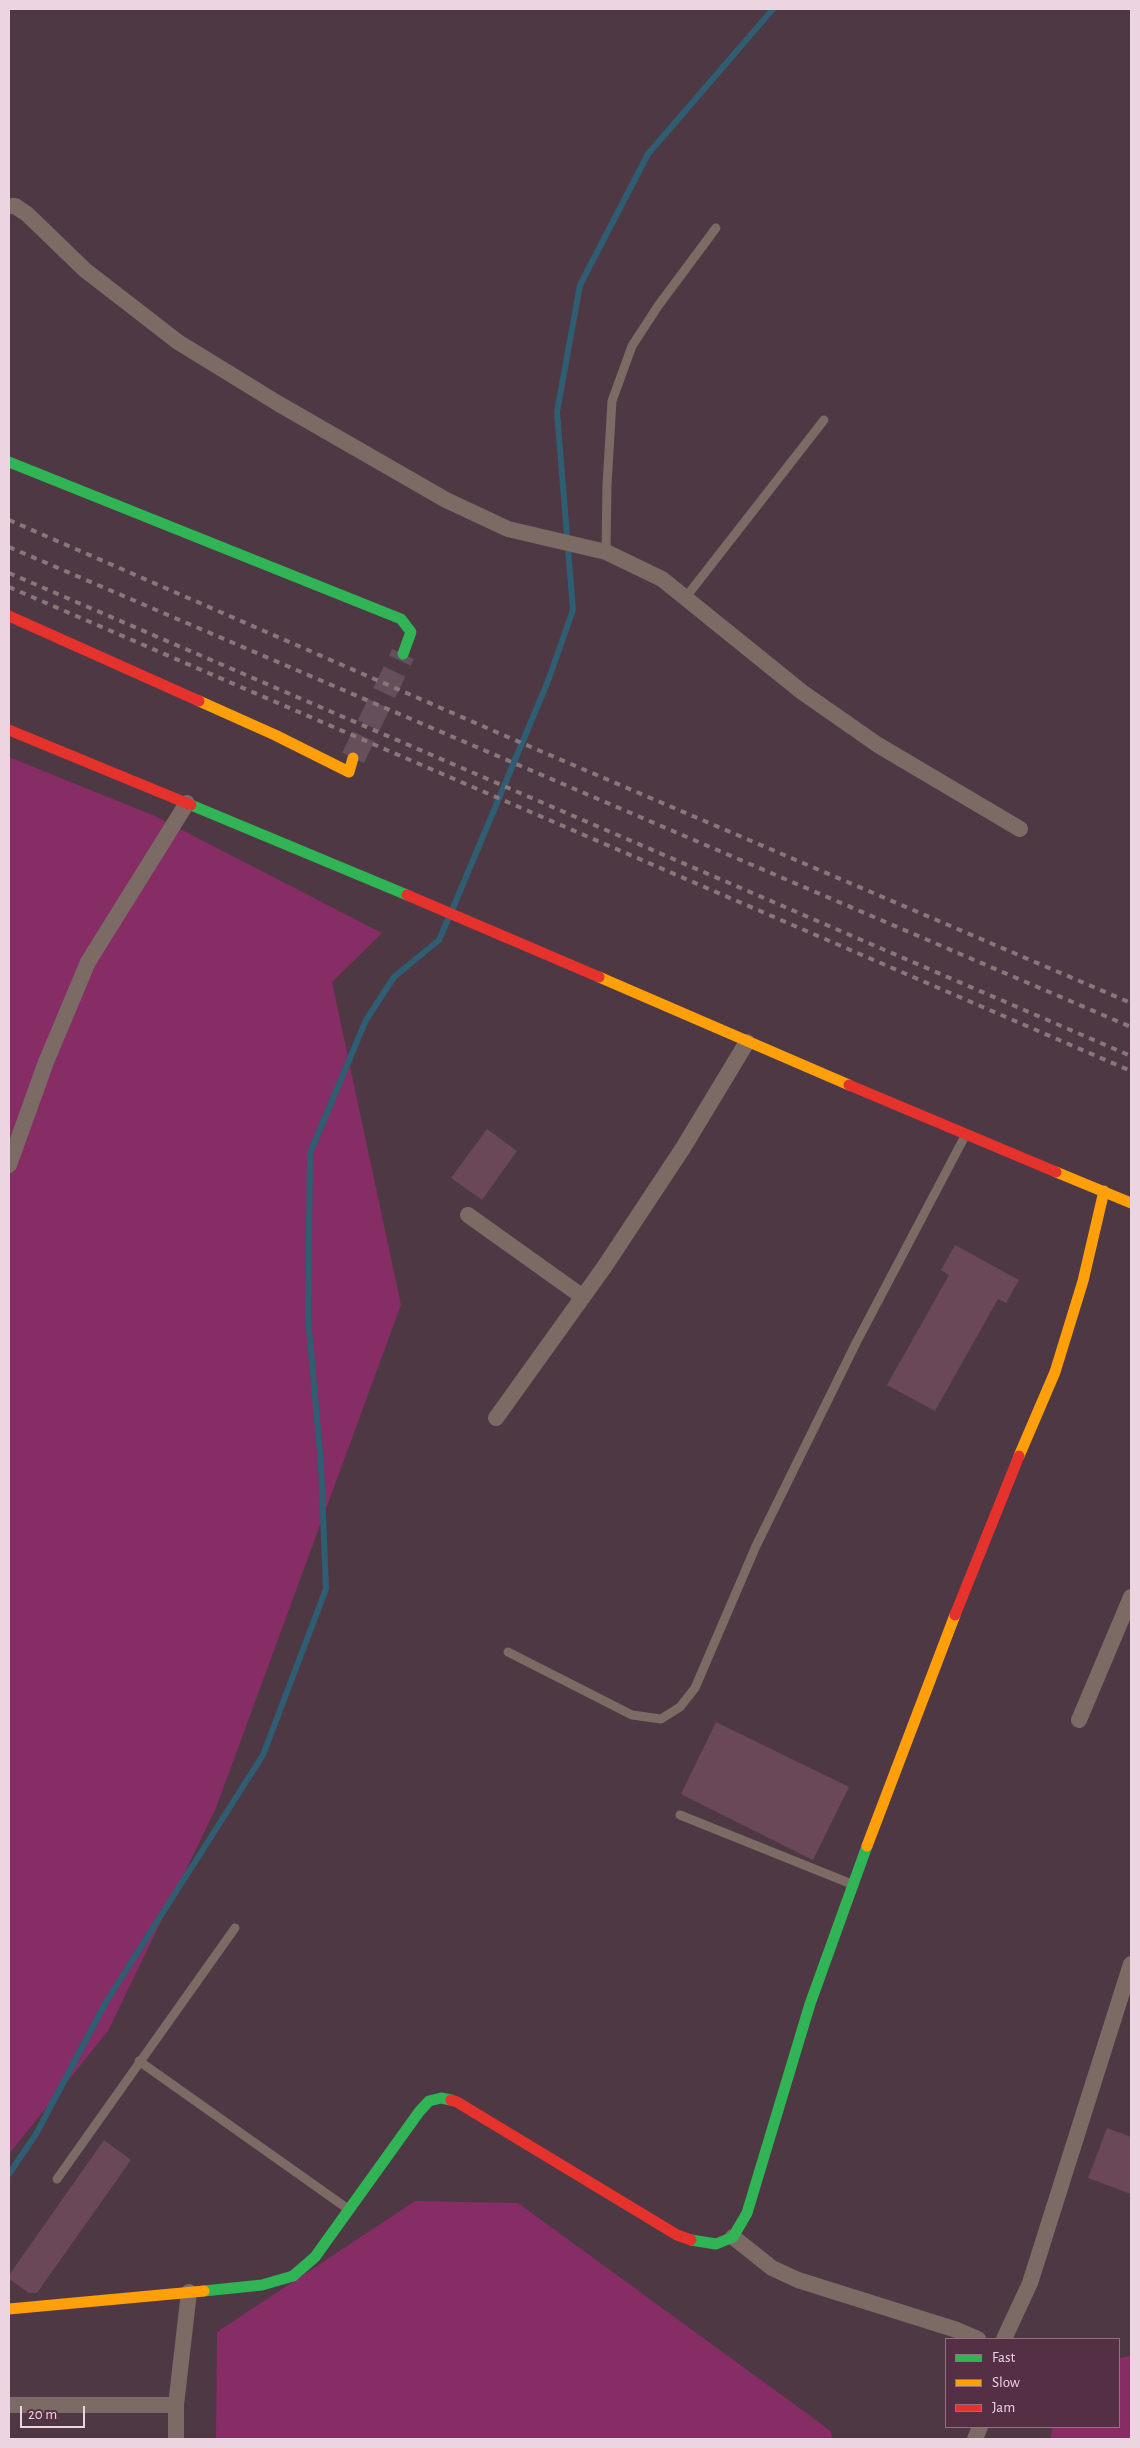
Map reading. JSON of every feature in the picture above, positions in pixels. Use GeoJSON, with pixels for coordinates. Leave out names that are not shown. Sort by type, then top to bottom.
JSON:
{"type":"FeatureCollection","features":[{"type":"Feature","properties":{"kind":"main road"},"geometry":{"type":"LineString","coordinates":[[9,462],[401,619],[411,632],[403,654]]}},
{"type":"Feature","properties":{"kind":"main road"},"geometry":{"type":"LineString","coordinates":[[9,616],[275,735],[348,772],[353,758]]}},
{"type":"Feature","properties":{"kind":"main road"},"geometry":{"type":"LineString","coordinates":[[9,730],[418,901],[483,926],[746,1042],[1131,1203]]}},
{"type":"Feature","properties":{"kind":"main road"},"geometry":{"type":"LineString","coordinates":[[9,2308],[262,2285],[293,2276],[316,2257],[348,2209],[419,2112],[429,2102],[441,2098],[457,2102],[677,2235],[697,2242],[716,2244],[733,2237],[747,2214],[810,2004],[904,1746],[991,1523],[1055,1372],[1083,1281],[1104,1192]]}},
{"type":"Feature","properties":{"kind":"street"},"geometry":{"type":"LineString","coordinates":[[9,206],[15,206],[27,214],[85,270],[178,342],[278,404],[446,500],[508,528],[606,552],[662,579],[802,692],[870,739],[1020,829]]}},
{"type":"Feature","properties":{"kind":"street"},"geometry":{"type":"LineString","coordinates":[[9,1165],[46,1062],[88,962],[187,803]]}},
{"type":"Feature","properties":{"kind":"street"},"geometry":{"type":"LineString","coordinates":[[496,1418],[582,1297],[683,1148],[746,1042]]}},
{"type":"Feature","properties":{"kind":"street"},"geometry":{"type":"LineString","coordinates":[[468,1215],[582,1297]]}},
{"type":"Feature","properties":{"kind":"street"},"geometry":{"type":"LineString","coordinates":[[1079,1720],[1131,1596]]}},
{"type":"Feature","properties":{"kind":"street"},"geometry":{"type":"LineString","coordinates":[[1004,2338],[1030,2283],[1131,1964]]}},
{"type":"Feature","properties":{"kind":"street"},"geometry":{"type":"LineString","coordinates":[[733,2237],[772,2268],[798,2280],[957,2330],[976,2338]]}},
{"type":"Feature","properties":{"kind":"street"},"geometry":{"type":"LineString","coordinates":[[176,2439],[176,2405],[189,2292]]}},
{"type":"Feature","properties":{"kind":"street"},"geometry":{"type":"LineString","coordinates":[[9,2405],[176,2405]]}},
{"type":"Feature","properties":{"kind":"lane"},"geometry":{"type":"LineString","coordinates":[[606,552],[607,485],[612,401],[632,346],[658,306],[716,228]]}},
{"type":"Feature","properties":{"kind":"lane"},"geometry":{"type":"LineString","coordinates":[[686,597],[824,420]]}},
{"type":"Feature","properties":{"kind":"lane"},"geometry":{"type":"LineString","coordinates":[[508,1652],[632,1715],[661,1719],[680,1707],[695,1688],[756,1546],[856,1343],[966,1133]]}},
{"type":"Feature","properties":{"kind":"lane"},"geometry":{"type":"LineString","coordinates":[[680,1815],[854,1885]]}},
{"type":"Feature","properties":{"kind":"lane"},"geometry":{"type":"LineString","coordinates":[[57,2179],[235,1928]]}},
{"type":"Feature","properties":{"kind":"lane"},"geometry":{"type":"LineString","coordinates":[[139,2061],[348,2209]]}},
{"type":"Feature","properties":{"kind":"shaded area"},"geometry":{"type":"Polygon","coordinates":[[[9,757],[155,816],[382,933],[332,982],[401,1305],[216,1808],[108,2031],[9,2154],[9,757]]]}},
{"type":"Feature","properties":{"kind":"shaded area"},"geometry":{"type":"Polygon","coordinates":[[[415,2201],[518,2203],[831,2431],[832,2439],[216,2439],[217,2332],[415,2201]]]}},
{"type":"Feature","properties":{"kind":"shaded area"},"geometry":{"type":"Polygon","coordinates":[[[1131,2356],[1131,2439],[1051,2439],[1052,2428],[1120,2428],[1120,2358],[1131,2356]]]}},
{"type":"Feature","properties":{"kind":"building"},"geometry":{"type":"Polygon","coordinates":[[[487,1129],[517,1151],[482,1200],[451,1178],[487,1129]]]}},
{"type":"Feature","properties":{"kind":"building"},"geometry":{"type":"Polygon","coordinates":[[[955,1245],[1019,1280],[1006,1303],[998,1299],[935,1411],[887,1385],[949,1275],[941,1270],[955,1245]]]}},
{"type":"Feature","properties":{"kind":"building"},"geometry":{"type":"Polygon","coordinates":[[[716,1722],[849,1787],[813,1860],[681,1794],[716,1722]]]}},
{"type":"Feature","properties":{"kind":"building"},"geometry":{"type":"Polygon","coordinates":[[[1107,2128],[1131,2137],[1131,2194],[1088,2178],[1107,2128]]]}},
{"type":"Feature","properties":{"kind":"building"},"geometry":{"type":"Polygon","coordinates":[[[104,2140],[131,2160],[37,2293],[29,2293],[9,2279],[9,2275],[104,2140]]]}},
{"type":"Feature","properties":{"kind":"waterway"},"geometry":{"type":"LineString","coordinates":[[453,908],[548,681],[573,610],[557,412],[580,285],[648,154],[773,9]]}},
{"type":"Feature","properties":{"kind":"waterway"},"geometry":{"type":"LineString","coordinates":[[9,2174],[36,2134],[106,2002],[263,1755],[326,1589],[321,1464],[308,1317],[310,1153],[366,1020],[394,977],[439,940],[448,919]]}},
{"type":"Feature","properties":{"kind":"tunnel"},"geometry":{"type":"LineString","coordinates":[[353,758],[403,654]]}},
{"type":"Feature","properties":{"kind":"railway"},"geometry":{"type":"LineString","coordinates":[[9,520],[510,738],[1131,1003]]}},
{"type":"Feature","properties":{"kind":"railway"},"geometry":{"type":"LineString","coordinates":[[9,547],[1131,1027]]}},
{"type":"Feature","properties":{"kind":"railway"},"geometry":{"type":"LineString","coordinates":[[9,573],[1131,1056]]}},
{"type":"Feature","properties":{"kind":"railway"},"geometry":{"type":"LineString","coordinates":[[9,587],[1131,1071]]}},
{"type":"Feature","properties":{"kind":"traffic: fast"},"geometry":{"type":"LineString","coordinates":[[9,462],[401,619],[411,632],[403,654]]}},
{"type":"Feature","properties":{"kind":"traffic: fast"},"geometry":{"type":"LineString","coordinates":[[191,805],[407,895]]}},
{"type":"Feature","properties":{"kind":"traffic: fast"},"geometry":{"type":"LineString","coordinates":[[691,2240],[716,2244],[733,2237],[747,2213],[810,2004],[867,1846]]}},
{"type":"Feature","properties":{"kind":"traffic: fast"},"geometry":{"type":"LineString","coordinates":[[204,2291],[262,2285],[293,2276],[315,2257],[419,2112],[429,2101],[441,2098],[451,2100]]}},
{"type":"Feature","properties":{"kind":"traffic: slow"},"geometry":{"type":"LineString","coordinates":[[199,701],[275,735],[349,772],[353,758]]}},
{"type":"Feature","properties":{"kind":"traffic: slow"},"geometry":{"type":"LineString","coordinates":[[599,977],[849,1085]]}},
{"type":"Feature","properties":{"kind":"traffic: slow"},"geometry":{"type":"LineString","coordinates":[[1056,1172],[1131,1203]]}},
{"type":"Feature","properties":{"kind":"traffic: slow"},"geometry":{"type":"LineString","coordinates":[[1019,1456],[1055,1372],[1083,1281],[1104,1191]]}},
{"type":"Feature","properties":{"kind":"traffic: slow"},"geometry":{"type":"LineString","coordinates":[[867,1846],[955,1615]]}},
{"type":"Feature","properties":{"kind":"traffic: slow"},"geometry":{"type":"LineString","coordinates":[[9,2309],[204,2291]]}},
{"type":"Feature","properties":{"kind":"traffic: jam"},"geometry":{"type":"LineString","coordinates":[[9,616],[199,701]]}},
{"type":"Feature","properties":{"kind":"traffic: jam"},"geometry":{"type":"LineString","coordinates":[[9,730],[191,805]]}},
{"type":"Feature","properties":{"kind":"traffic: jam"},"geometry":{"type":"LineString","coordinates":[[407,895],[599,977]]}},
{"type":"Feature","properties":{"kind":"traffic: jam"},"geometry":{"type":"LineString","coordinates":[[849,1085],[1056,1172]]}},
{"type":"Feature","properties":{"kind":"traffic: jam"},"geometry":{"type":"LineString","coordinates":[[955,1615],[1019,1456]]}},
{"type":"Feature","properties":{"kind":"traffic: jam"},"geometry":{"type":"LineString","coordinates":[[451,2100],[677,2235],[691,2240]]}}]}
